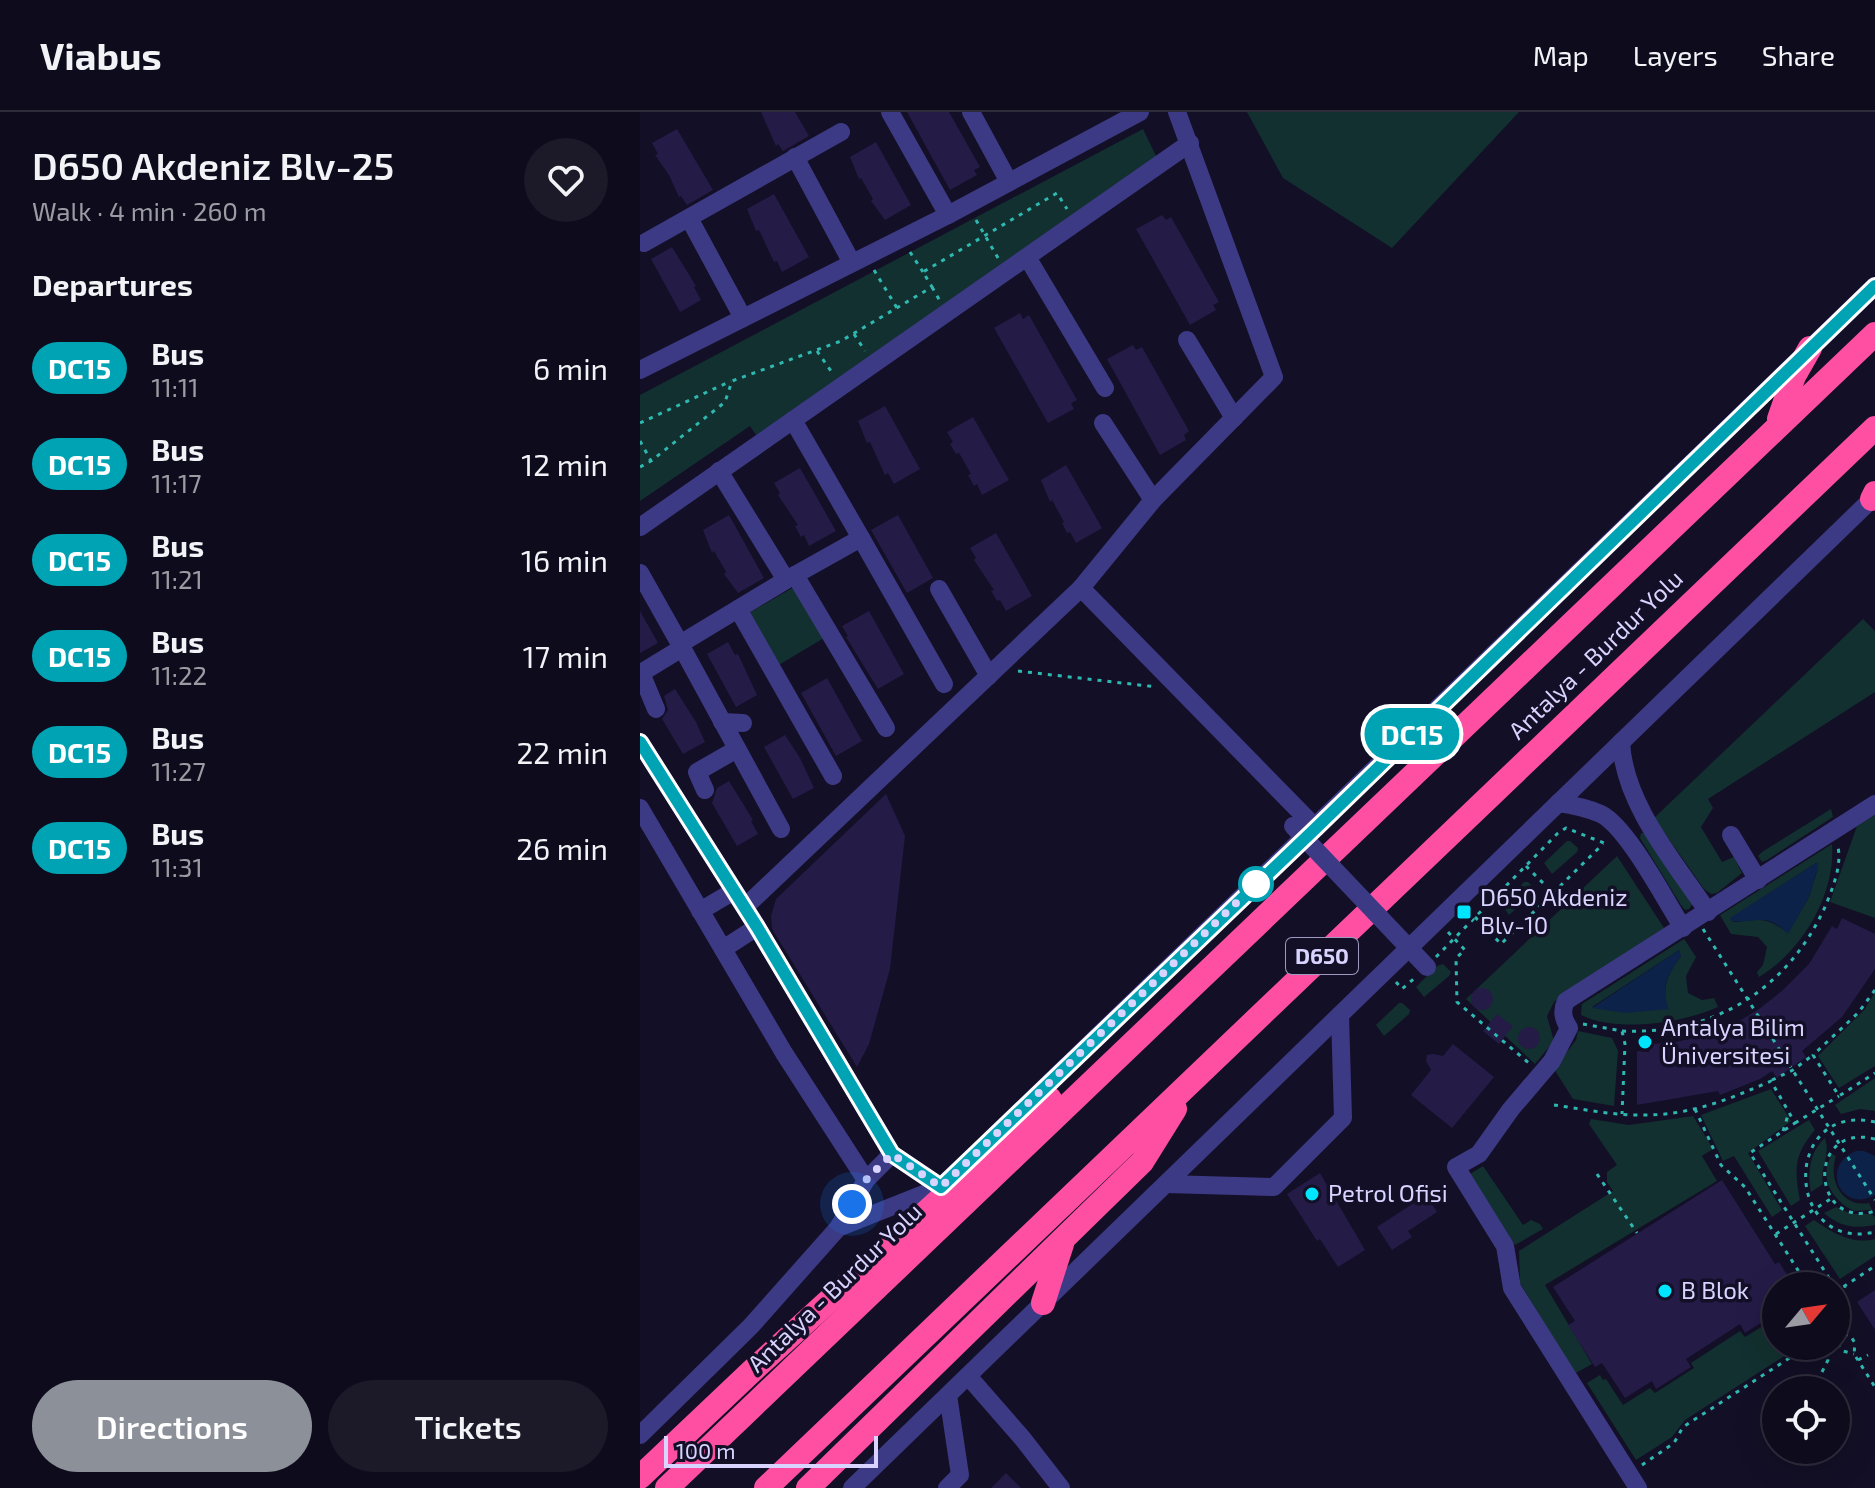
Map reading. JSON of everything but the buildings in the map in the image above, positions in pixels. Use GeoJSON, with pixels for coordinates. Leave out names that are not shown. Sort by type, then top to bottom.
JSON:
{"type":"FeatureCollection","features":[{"type":"Feature","properties":{"kind":"highway","name":"Antalya - Burdur Yolu"},"geometry":{"type":"LineString","coordinates":[[667,1488],[1875,334]]}},
{"type":"Feature","properties":{"kind":"highway"},"geometry":{"type":"LineString","coordinates":[[1775,429],[1794,376],[1810,348]]}},
{"type":"Feature","properties":{"kind":"highway","name":"Antalya - Burdur Yolu"},"geometry":{"type":"LineString","coordinates":[[768,1487],[1875,428]]}},
{"type":"Feature","properties":{"kind":"highway"},"geometry":{"type":"LineString","coordinates":[[640,1477],[820,1308],[1206,957],[1285,897]]}},
{"type":"Feature","properties":{"kind":"highway"},"geometry":{"type":"LineString","coordinates":[[808,1488],[1142,1162],[1194,1078]]}},
{"type":"Feature","properties":{"kind":"highway"},"geometry":{"type":"LineString","coordinates":[[1043,1303],[1064,1238]]}},
{"type":"Feature","properties":{"kind":"street"},"geometry":{"type":"LineString","coordinates":[[890,112],[948,215]]}},
{"type":"Feature","properties":{"kind":"street"},"geometry":{"type":"LineString","coordinates":[[971,112],[1009,182]]}},
{"type":"Feature","properties":{"kind":"street"},"geometry":{"type":"LineString","coordinates":[[640,370],[948,215],[1140,112]]}},
{"type":"Feature","properties":{"kind":"street"},"geometry":{"type":"LineString","coordinates":[[700,911],[740,899],[992,672],[1081,588],[1153,500],[1274,377],[1177,112]]}},
{"type":"Feature","properties":{"kind":"street"},"geometry":{"type":"LineString","coordinates":[[644,243],[841,132]]}},
{"type":"Feature","properties":{"kind":"street"},"geometry":{"type":"LineString","coordinates":[[640,527],[1190,143]]}},
{"type":"Feature","properties":{"kind":"street"},"geometry":{"type":"LineString","coordinates":[[795,157],[859,260]]}},
{"type":"Feature","properties":{"kind":"street"},"geometry":{"type":"LineString","coordinates":[[689,218],[743,318]]}},
{"type":"Feature","properties":{"kind":"street"},"geometry":{"type":"LineString","coordinates":[[1027,257],[1105,388]]}},
{"type":"Feature","properties":{"kind":"street"},"geometry":{"type":"LineString","coordinates":[[838,1228],[941,1187],[1875,286]]}},
{"type":"Feature","properties":{"kind":"street"},"geometry":{"type":"LineString","coordinates":[[1187,340],[1234,418]]}},
{"type":"Feature","properties":{"kind":"street"},"geometry":{"type":"LineString","coordinates":[[793,420],[944,684]]}},
{"type":"Feature","properties":{"kind":"street"},"geometry":{"type":"LineString","coordinates":[[1103,423],[1153,500]]}},
{"type":"Feature","properties":{"kind":"street"},"geometry":{"type":"LineString","coordinates":[[719,471],[886,728]]}},
{"type":"Feature","properties":{"kind":"street"},"geometry":{"type":"LineString","coordinates":[[852,1488],[1874,496]]}},
{"type":"Feature","properties":{"kind":"street"},"geometry":{"type":"LineString","coordinates":[[656,709],[641,673],[738,609],[861,538]]}},
{"type":"Feature","properties":{"kind":"street"},"geometry":{"type":"LineString","coordinates":[[640,573],[781,829]]}},
{"type":"Feature","properties":{"kind":"street"},"geometry":{"type":"LineString","coordinates":[[1081,588],[1316,828]]}},
{"type":"Feature","properties":{"kind":"street"},"geometry":{"type":"LineString","coordinates":[[939,589],[992,672]]}},
{"type":"Feature","properties":{"kind":"street"},"geometry":{"type":"LineString","coordinates":[[738,609],[833,776]]}},
{"type":"Feature","properties":{"kind":"street"},"geometry":{"type":"LineString","coordinates":[[722,722],[743,723]]}},
{"type":"Feature","properties":{"kind":"street"},"geometry":{"type":"LineString","coordinates":[[640,742],[740,899],[892,1154],[941,1187]]}},
{"type":"Feature","properties":{"kind":"street"},"geometry":{"type":"LineString","coordinates":[[1621,742],[1622,765],[1637,805],[1696,920]]}},
{"type":"Feature","properties":{"kind":"street"},"geometry":{"type":"LineString","coordinates":[[705,790],[697,772],[737,749]]}},
{"type":"Feature","properties":{"kind":"street"},"geometry":{"type":"LineString","coordinates":[[1558,803],[1604,816],[1696,920]]}},
{"type":"Feature","properties":{"kind":"street"},"geometry":{"type":"LineString","coordinates":[[1634,1481],[1512,1288],[1505,1246],[1456,1167],[1479,1154],[1536,1077],[1552,1061],[1569,1028],[1564,1021],[1566,1001],[1875,804]]}},
{"type":"Feature","properties":{"kind":"street"},"geometry":{"type":"LineString","coordinates":[[640,808],[784,1053],[866,1180]]}},
{"type":"Feature","properties":{"kind":"street"},"geometry":{"type":"LineString","coordinates":[[1293,826],[1427,967]]}},
{"type":"Feature","properties":{"kind":"street"},"geometry":{"type":"LineString","coordinates":[[1731,835],[1758,880]]}},
{"type":"Feature","properties":{"kind":"street"},"geometry":{"type":"LineString","coordinates":[[723,949],[757,927]]}},
{"type":"Feature","properties":{"kind":"street"},"geometry":{"type":"LineString","coordinates":[[1166,1184],[1274,1187],[1343,1118],[1340,1015]]}},
{"type":"Feature","properties":{"kind":"street"},"geometry":{"type":"LineString","coordinates":[[640,1435],[751,1326],[838,1228],[866,1180],[892,1154]]}},
{"type":"Feature","properties":{"kind":"street"},"geometry":{"type":"LineString","coordinates":[[968,1376],[1061,1488]]}},
{"type":"Feature","properties":{"kind":"street"},"geometry":{"type":"LineString","coordinates":[[947,1488],[960,1475],[948,1395]]}},
{"type":"Feature","properties":{"kind":"path"},"geometry":{"type":"LineString","coordinates":[[923,272],[1057,193],[1076,223]]}},
{"type":"Feature","properties":{"kind":"path"},"geometry":{"type":"LineString","coordinates":[[967,205],[1006,272]]}},
{"type":"Feature","properties":{"kind":"path"},"geometry":{"type":"LineString","coordinates":[[640,423],[732,381],[817,351],[854,334],[932,287],[902,238]]}},
{"type":"Feature","properties":{"kind":"path"},"geometry":{"type":"LineString","coordinates":[[859,260],[897,308]]}},
{"type":"Feature","properties":{"kind":"path"},"geometry":{"type":"LineString","coordinates":[[854,334],[873,365]]}},
{"type":"Feature","properties":{"kind":"path"},"geometry":{"type":"LineString","coordinates":[[817,351],[841,387]]}},
{"type":"Feature","properties":{"kind":"path"},"geometry":{"type":"LineString","coordinates":[[640,467],[725,402],[732,381]]}},
{"type":"Feature","properties":{"kind":"path"},"geometry":{"type":"LineString","coordinates":[[640,441],[651,461]]}},
{"type":"Feature","properties":{"kind":"path"},"geometry":{"type":"LineString","coordinates":[[992,672],[1181,690]]}},
{"type":"Feature","properties":{"kind":"path"},"geometry":{"type":"LineString","coordinates":[[1427,967],[1558,833],[1566,828],[1604,843]]}},
{"type":"Feature","properties":{"kind":"path"},"geometry":{"type":"LineString","coordinates":[[1563,1009],[1571,1018],[1586,1026],[1622,1031],[1671,1029],[1704,1022],[1747,999],[1773,981],[1796,956],[1816,925],[1832,890],[1837,869],[1839,851],[1830,833]]}},
{"type":"Feature","properties":{"kind":"path"},"geometry":{"type":"LineString","coordinates":[[1475,917],[1501,944],[1604,843],[1625,837]]}},
{"type":"Feature","properties":{"kind":"path"},"geometry":{"type":"LineString","coordinates":[[1526,866],[1553,893]]}},
{"type":"Feature","properties":{"kind":"path"},"geometry":{"type":"LineString","coordinates":[[1696,920],[1875,1200]]}},
{"type":"Feature","properties":{"kind":"path"},"geometry":{"type":"LineString","coordinates":[[1454,938],[1465,950],[1456,958],[1457,1002],[1533,1066]]}},
{"type":"Feature","properties":{"kind":"path"},"geometry":{"type":"LineString","coordinates":[[1875,991],[1875,1000]]}},
{"type":"Feature","properties":{"kind":"path"},"geometry":{"type":"LineString","coordinates":[[1554,1105],[1654,1115],[1695,1109],[1735,1097],[1793,1070],[1813,1055],[1858,1013],[1875,991]]}},
{"type":"Feature","properties":{"kind":"path"},"geometry":{"type":"LineString","coordinates":[[1622,1031],[1625,1059],[1622,1114]]}},
{"type":"Feature","properties":{"kind":"path"},"geometry":{"type":"LineString","coordinates":[[1813,1055],[1839,1096]]}},
{"type":"Feature","properties":{"kind":"path"},"geometry":{"type":"LineString","coordinates":[[1826,1272],[1750,1153],[1875,1073]]}},
{"type":"Feature","properties":{"kind":"path"},"geometry":{"type":"LineString","coordinates":[[1771,1081],[1795,1123]]}},
{"type":"Feature","properties":{"kind":"path"},"geometry":{"type":"LineString","coordinates":[[1695,1109],[1721,1165],[1745,1187],[1799,1272]]}},
{"type":"Feature","properties":{"kind":"path"},"geometry":{"type":"LineString","coordinates":[[1783,1131],[1789,1112]]}},
{"type":"Feature","properties":{"kind":"path"},"geometry":{"type":"LineString","coordinates":[[1875,1122],[1864,1119],[1847,1121],[1830,1128],[1817,1139],[1808,1154],[1804,1172],[1806,1191],[1814,1209],[1828,1223],[1846,1232],[1875,1232]]}},
{"type":"Feature","properties":{"kind":"path"},"geometry":{"type":"LineString","coordinates":[[1875,1139],[1857,1137],[1840,1143],[1830,1153],[1824,1166],[1824,1180],[1832,1198],[1850,1212],[1875,1211]]}},
{"type":"Feature","properties":{"kind":"path"},"geometry":{"type":"LineString","coordinates":[[1597,1174],[1637,1233]]}},
{"type":"Feature","properties":{"kind":"path"},"geometry":{"type":"LineString","coordinates":[[1776,1234],[1832,1198]]}},
{"type":"Feature","properties":{"kind":"path"},"geometry":{"type":"LineString","coordinates":[[1850,1282],[1875,1266]]}},
{"type":"Feature","properties":{"kind":"path"},"geometry":{"type":"LineString","coordinates":[[1850,1335],[1855,1343],[1854,1354],[1875,1387]]}},
{"type":"Feature","properties":{"kind":"path"},"geometry":{"type":"LineString","coordinates":[[1850,1353],[1854,1354]]}},
{"type":"Feature","properties":{"kind":"path"},"geometry":{"type":"LineString","coordinates":[[1858,1360],[1868,1355]]}},
{"type":"Feature","properties":{"kind":"path"},"geometry":{"type":"LineString","coordinates":[[1634,1481],[1674,1443],[1683,1427],[1786,1360]]}},
{"type":"Feature","properties":{"kind":"path"},"geometry":{"type":"LineString","coordinates":[[1822,1372],[1828,1360]]}},
{"type":"Feature","properties":{"kind":"green space"},"geometry":{"type":"Polygon","coordinates":[[[1247,112],[1519,112],[1392,248],[1283,178],[1247,112]]]}},
{"type":"Feature","properties":{"kind":"green space"},"geometry":{"type":"Polygon","coordinates":[[[1143,129],[1157,158],[756,435],[750,426],[640,501],[640,395],[1143,129]]]}},
{"type":"Feature","properties":{"kind":"green space"},"geometry":{"type":"Polygon","coordinates":[[[794,587],[824,638],[777,666],[747,614],[794,587]]]}},
{"type":"Feature","properties":{"kind":"green space"},"geometry":{"type":"Polygon","coordinates":[[[1863,619],[1875,631],[1875,692],[1708,799],[1713,808],[1701,827],[1722,862],[1734,857],[1742,873],[1717,893],[1711,894],[1704,889],[1654,818],[1863,619]]]}},
{"type":"Feature","properties":{"kind":"green space"},"geometry":{"type":"Polygon","coordinates":[[[1831,809],[1833,817],[1762,862],[1758,856],[1762,852],[1831,809]]]}},
{"type":"Feature","properties":{"kind":"green space"},"geometry":{"type":"Polygon","coordinates":[[[1875,815],[1875,918],[1830,902],[1857,826],[1875,815]]]}},
{"type":"Feature","properties":{"kind":"green space"},"geometry":{"type":"Polygon","coordinates":[[[1641,833],[1645,833],[1694,902],[1689,909],[1685,910],[1681,905],[1640,838],[1641,833]]]}},
{"type":"Feature","properties":{"kind":"green space"},"geometry":{"type":"Polygon","coordinates":[[[1567,841],[1578,848],[1577,852],[1552,874],[1544,863],[1567,841]]]}},
{"type":"Feature","properties":{"kind":"green space"},"geometry":{"type":"Polygon","coordinates":[[[1832,844],[1828,882],[1813,920],[1789,953],[1759,977],[1757,972],[1763,965],[1767,947],[1758,937],[1731,934],[1720,915],[1832,844]],[[1818,863],[1730,919],[1734,922],[1769,922],[1788,933],[1809,897],[1818,863]]]}},
{"type":"Feature","properties":{"kind":"green space"},"geometry":{"type":"Polygon","coordinates":[[[1617,856],[1664,928],[1554,1002],[1547,1016],[1554,1041],[1535,1064],[1466,999],[1617,856]]]}},
{"type":"Feature","properties":{"kind":"green space"},"geometry":{"type":"Polygon","coordinates":[[[1524,882],[1536,890],[1509,915],[1502,905],[1524,882]]]}},
{"type":"Feature","properties":{"kind":"green space"},"geometry":{"type":"Polygon","coordinates":[[[1684,939],[1696,957],[1686,976],[1688,993],[1702,1000],[1714,998],[1718,1007],[1687,1018],[1631,1025],[1613,1024],[1581,1015],[1582,1004],[1684,939]],[[1679,950],[1592,1007],[1668,1009],[1665,994],[1667,981],[1681,956],[1679,950]]]}},
{"type":"Feature","properties":{"kind":"green space"},"geometry":{"type":"Polygon","coordinates":[[[1443,964],[1451,972],[1449,976],[1424,997],[1416,987],[1443,964]]]}},
{"type":"Feature","properties":{"kind":"green space"},"geometry":{"type":"Polygon","coordinates":[[[1875,992],[1875,1066],[1839,1088],[1818,1056],[1865,1009],[1875,992]]]}},
{"type":"Feature","properties":{"kind":"green space"},"geometry":{"type":"Polygon","coordinates":[[[1399,1003],[1410,1010],[1409,1014],[1384,1036],[1376,1025],[1399,1003]]]}},
{"type":"Feature","properties":{"kind":"green space"},"geometry":{"type":"Polygon","coordinates":[[[1578,1031],[1612,1038],[1618,1051],[1614,1106],[1573,1099],[1554,1069],[1576,1040],[1578,1031]]]}},
{"type":"Feature","properties":{"kind":"green space"},"geometry":{"type":"Polygon","coordinates":[[[1875,1078],[1875,1111],[1860,1109],[1841,1114],[1835,1105],[1875,1078]]]}},
{"type":"Feature","properties":{"kind":"green space"},"geometry":{"type":"Polygon","coordinates":[[[1771,1089],[1791,1121],[1748,1153],[1782,1210],[1772,1217],[1734,1156],[1723,1161],[1701,1115],[1771,1089]]]}},
{"type":"Feature","properties":{"kind":"green space"},"geometry":{"type":"Polygon","coordinates":[[[1693,1116],[1713,1149],[1702,1156],[1717,1181],[1545,1285],[1592,1364],[1574,1374],[1520,1283],[1519,1251],[1613,1191],[1607,1182],[1607,1172],[1617,1165],[1589,1124],[1591,1119],[1629,1125],[1693,1116]]]}},
{"type":"Feature","properties":{"kind":"green space"},"geometry":{"type":"Polygon","coordinates":[[[1809,1120],[1815,1130],[1799,1155],[1797,1180],[1800,1200],[1791,1206],[1758,1151],[1809,1120]]]}},
{"type":"Feature","properties":{"kind":"green space"},"geometry":{"type":"Polygon","coordinates":[[[1825,1138],[1827,1151],[1823,1184],[1811,1192],[1811,1163],[1816,1149],[1825,1138]]]}},
{"type":"Feature","properties":{"kind":"green space"},"geometry":{"type":"Polygon","coordinates":[[[1832,1154],[1836,1156],[1834,1174],[1839,1190],[1851,1201],[1869,1203],[1872,1210],[1854,1211],[1834,1194],[1826,1171],[1832,1154]]]}},
{"type":"Feature","properties":{"kind":"green space"},"geometry":{"type":"Polygon","coordinates":[[[1483,1166],[1523,1225],[1531,1220],[1543,1229],[1515,1245],[1470,1174],[1483,1166]]]}},
{"type":"Feature","properties":{"kind":"green space"},"geometry":{"type":"Polygon","coordinates":[[[1836,1207],[1851,1214],[1871,1214],[1875,1217],[1875,1225],[1848,1226],[1824,1213],[1836,1207]]]}},
{"type":"Feature","properties":{"kind":"green space"},"geometry":{"type":"Polygon","coordinates":[[[1814,1220],[1851,1239],[1875,1239],[1875,1256],[1850,1272],[1835,1272],[1805,1226],[1814,1220]]]}},
{"type":"Feature","properties":{"kind":"green space"},"geometry":{"type":"Polygon","coordinates":[[[1762,1327],[1762,1360],[1778,1360],[1685,1420],[1672,1437],[1636,1460],[1587,1383],[1600,1375],[1623,1405],[1650,1388],[1655,1393],[1694,1368],[1691,1363],[1740,1331],[1745,1337],[1762,1327]]]}},
{"type":"Feature","properties":{"kind":"water"},"geometry":{"type":"Polygon","coordinates":[[[1816,863],[1818,868],[1809,897],[1788,934],[1767,921],[1731,921],[1730,918],[1816,863]]]}},
{"type":"Feature","properties":{"kind":"water"},"geometry":{"type":"Polygon","coordinates":[[[1679,950],[1681,956],[1665,987],[1669,1009],[1626,1013],[1592,1008],[1679,950]]]}},
{"type":"Feature","properties":{"kind":"water"},"geometry":{"type":"Polygon","coordinates":[[[1856,1151],[1875,1156],[1875,1195],[1863,1199],[1844,1193],[1837,1177],[1845,1158],[1856,1151]]]}},
{"type":"Feature","properties":{"kind":"bus line","name":"DC15"},"geometry":{"type":"LineString","coordinates":[[640,742],[757,927],[892,1154],[941,1187],[1875,286]]}},
{"type":"Feature","properties":{"kind":"place","name":"D650 Akdeniz Blv-10"},"geometry":{"type":"Point","coordinates":[1464,912]}},
{"type":"Feature","properties":{"kind":"place","name":"Antalya Bilim Üniversitesi"},"geometry":{"type":"Point","coordinates":[1645,1042]}},
{"type":"Feature","properties":{"kind":"place","name":"Petrol Ofisi"},"geometry":{"type":"Point","coordinates":[1312,1194]}},
{"type":"Feature","properties":{"kind":"place","name":"B Blok"},"geometry":{"type":"Point","coordinates":[1665,1291]}},
{"type":"Feature","properties":{"kind":"route"},"geometry":{"type":"LineString","coordinates":[[852,1204],[866,1180],[892,1154],[941,1187],[1256,884]]}}]}
